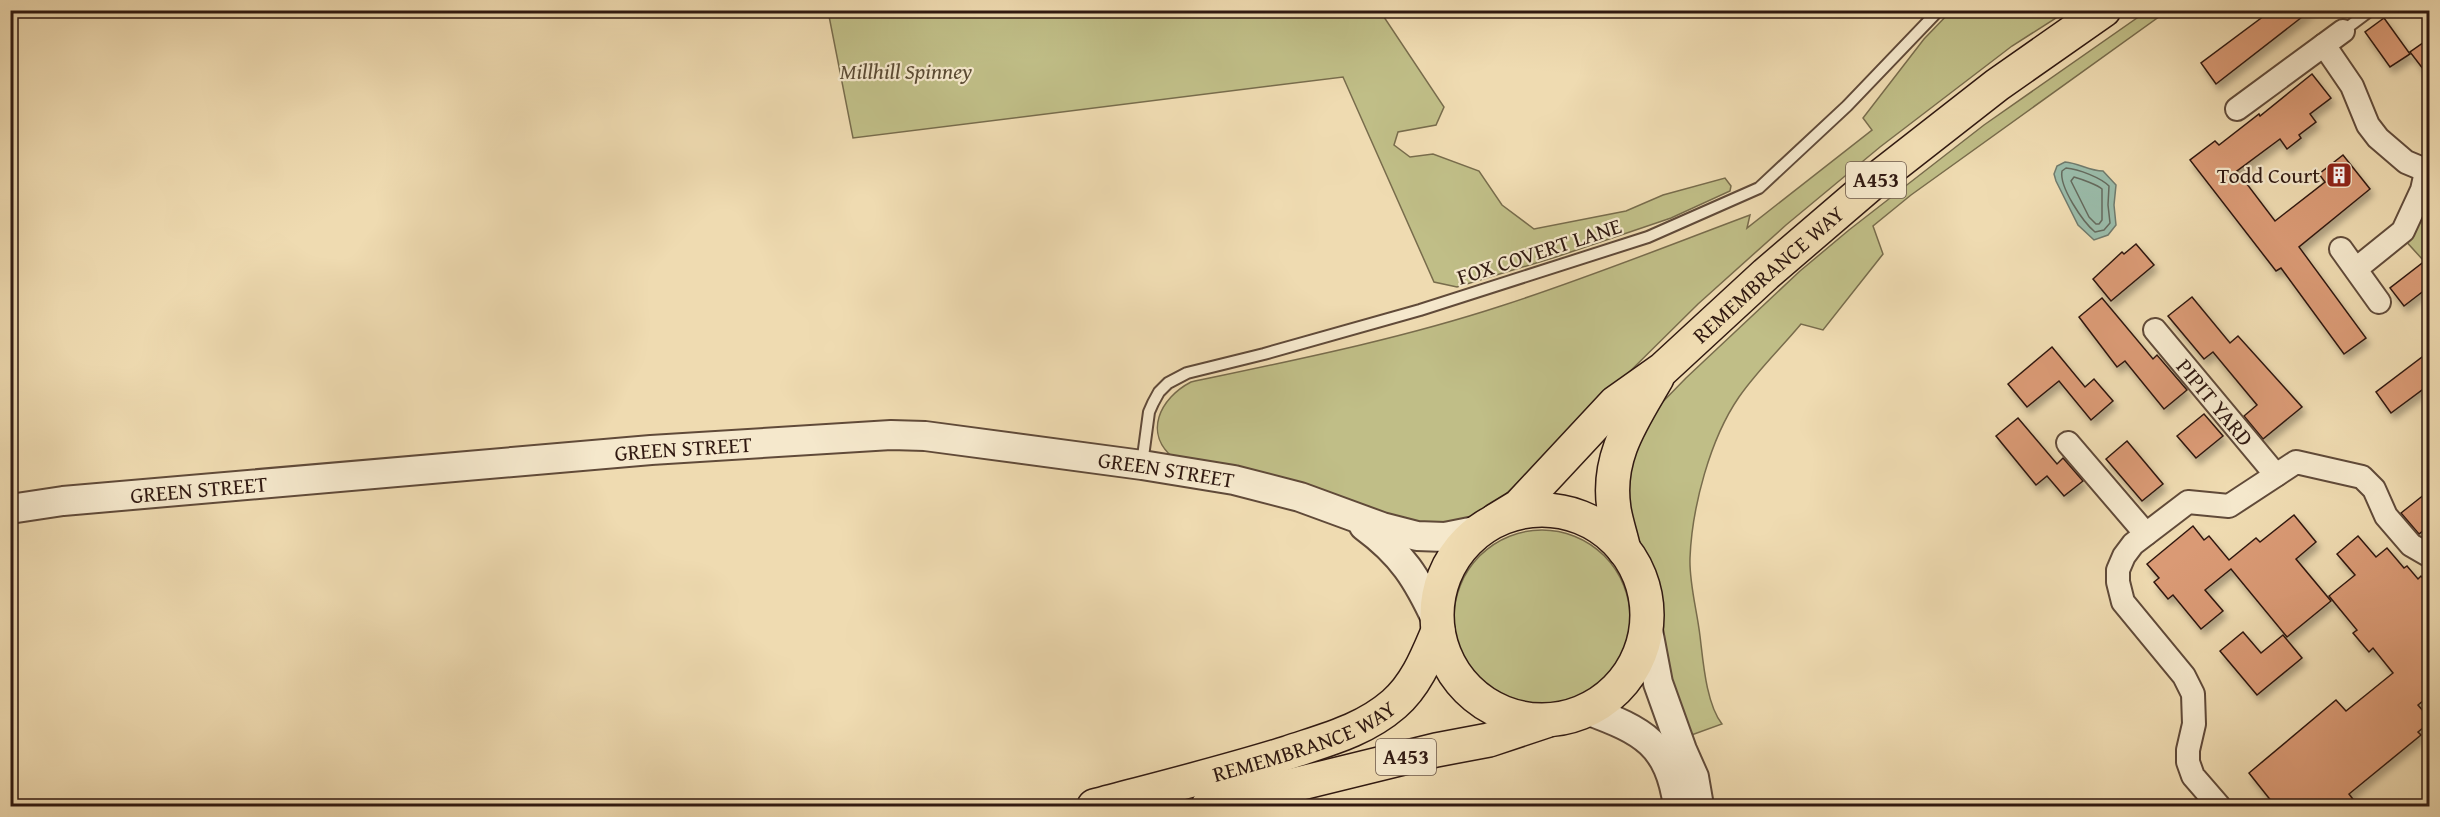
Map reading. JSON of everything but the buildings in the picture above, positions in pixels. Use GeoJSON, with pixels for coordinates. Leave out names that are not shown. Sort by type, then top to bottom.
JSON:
{"type":"FeatureCollection","features":[{"type":"Feature","properties":{"kind":"highway","name":"REMEMBRANCE WAY"},"geometry":{"type":"LineString","coordinates":[[1488,525],[1519,506],[1615,403],[1663,369],[1766,274],[1878,178],[1997,85],[2104,10]]}},
{"type":"Feature","properties":{"kind":"highway","name":"REMEMBRANCE WAY"},"geometry":{"type":"LineString","coordinates":[[1624,550],[1614,509],[1612,482],[1616,455],[1629,425],[1663,369]]}},
{"type":"Feature","properties":{"kind":"highway"},"geometry":{"type":"LineString","coordinates":[[1552,510],[1579,517],[1604,530],[1636,566],[1647,605],[1647,625],[1641,652],[1628,676],[1610,696],[1587,710],[1569,717],[1550,720],[1519,717],[1490,706],[1465,687],[1448,661],[1438,626],[1438,600],[1443,579],[1452,561],[1464,544],[1488,525],[1523,512],[1552,510]]}},
{"type":"Feature","properties":{"kind":"highway","name":"REMEMBRANCE WAY"},"geometry":{"type":"LineString","coordinates":[[1094,807],[1247,765],[1351,732],[1376,718],[1396,702],[1423,668],[1438,626]]}},
{"type":"Feature","properties":{"kind":"highway","name":"REMEMBRANCE WAY"},"geometry":{"type":"LineString","coordinates":[[1208,807],[1436,750],[1489,740],[1550,720]]}},
{"type":"Feature","properties":{"kind":"street"},"geometry":{"type":"LineString","coordinates":[[2237,109],[2343,31]]}},
{"type":"Feature","properties":{"kind":"street"},"geometry":{"type":"LineString","coordinates":[[2324,45],[2352,86],[2368,125],[2378,138],[2406,162],[2428,172],[2403,231],[2356,270]]}},
{"type":"Feature","properties":{"kind":"street"},"geometry":{"type":"LineString","coordinates":[[2341,249],[2379,302]]}},
{"type":"Feature","properties":{"kind":"street","name":"PIPIT YARD"},"geometry":{"type":"LineString","coordinates":[[2155,330],[2276,475]]}},
{"type":"Feature","properties":{"kind":"street","name":"GREEN STREET"},"geometry":{"type":"LineString","coordinates":[[10,509],[63,501],[651,450],[891,435],[925,436],[1142,465],[1234,480],[1300,497],[1382,527],[1417,536],[1445,537],[1488,525]]}},
{"type":"Feature","properties":{"kind":"street"},"geometry":{"type":"LineString","coordinates":[[2068,443],[2146,534]]}},
{"type":"Feature","properties":{"kind":"street"},"geometry":{"type":"LineString","coordinates":[[2218,807],[2193,776],[2188,762],[2188,750],[2194,724],[2193,694],[2184,676],[2123,602],[2118,582],[2118,570],[2133,544],[2188,502],[2229,506],[2296,462],[2362,477],[2374,489],[2386,516],[2404,538],[2430,556]]}},
{"type":"Feature","properties":{"kind":"street","name":"GREEN STREET"},"geometry":{"type":"LineString","coordinates":[[1350,515],[1381,538],[1400,556],[1420,584],[1438,626]]}},
{"type":"Feature","properties":{"kind":"street"},"geometry":{"type":"LineString","coordinates":[[1647,625],[1658,683],[1694,777],[1699,807]]}},
{"type":"Feature","properties":{"kind":"street"},"geometry":{"type":"LineString","coordinates":[[1587,710],[1626,725],[1653,744],[1670,769],[1678,807]]}},
{"type":"Feature","properties":{"kind":"lane","name":"FOX COVERT LANE"},"geometry":{"type":"LineString","coordinates":[[1142,465],[1152,403],[1168,383],[1187,373],[1420,310],[1638,240],[1759,188],[1847,106],[1939,10]]}},
{"type":"Feature","properties":{"kind":"lane"},"geometry":{"type":"LineString","coordinates":[[2343,31],[2372,10]]}},
{"type":"Feature","properties":{"kind":"lane"},"geometry":{"type":"LineString","coordinates":[[1694,777],[1712,807]]}},
{"type":"Feature","properties":{"kind":"green space","name":"Millhill Spinney"},"geometry":{"type":"Polygon","coordinates":[[[828,11],[1380,11],[1444,107],[1436,125],[1398,132],[1394,145],[1410,157],[1433,154],[1479,171],[1502,205],[1534,229],[1626,211],[1663,195],[1725,178],[1731,186],[1730,191],[1671,218],[1556,257],[1457,287],[1434,282],[1343,77],[853,138],[828,11]]]}},
{"type":"Feature","properties":{"kind":"green space"},"geometry":{"type":"Polygon","coordinates":[[[1951,11],[2067,11],[2012,46],[1880,147],[1786,225],[1698,304],[1503,497],[1471,517],[1422,528],[1175,459],[1159,439],[1157,428],[1164,407],[1171,397],[1191,382],[1347,348],[1463,318],[1564,285],[1750,215],[1747,228],[1872,130],[1863,118],[1924,39],[1951,11]]]}},
{"type":"Feature","properties":{"kind":"green space"},"geometry":{"type":"Polygon","coordinates":[[[2147,11],[2167,11],[1911,195],[1873,226],[1883,254],[1823,330],[1801,324],[1739,397],[1711,453],[1704,474],[1691,538],[1692,587],[1706,682],[1712,705],[1722,724],[1686,737],[1671,688],[1663,639],[1663,606],[1658,584],[1646,554],[1634,536],[1624,483],[1647,418],[1686,378],[1800,271],[1849,230],[1984,125],[2147,11]]]}},
{"type":"Feature","properties":{"kind":"green space"},"geometry":{"type":"Polygon","coordinates":[[[2429,183],[2429,255],[2423,260],[2403,238],[2429,183]]]}},
{"type":"Feature","properties":{"kind":"green space"},"geometry":{"type":"Polygon","coordinates":[[[1542,530],[1576,537],[1591,545],[1604,556],[1615,569],[1623,584],[1630,618],[1623,652],[1615,667],[1604,680],[1591,691],[1576,699],[1542,706],[1508,699],[1493,691],[1480,680],[1469,667],[1461,652],[1454,618],[1461,584],[1469,569],[1480,556],[1493,545],[1508,537],[1542,530]]]}},
{"type":"Feature","properties":{"kind":"water"},"geometry":{"type":"Polygon","coordinates":[[[2065,162],[2103,171],[2116,185],[2114,205],[2116,225],[2108,235],[2094,240],[2078,225],[2054,174],[2057,166],[2065,162]]]}},
{"type":"Feature","properties":{"kind":"place","name":"Todd Court"},"geometry":{"type":"Point","coordinates":[2339,175]}}]}
